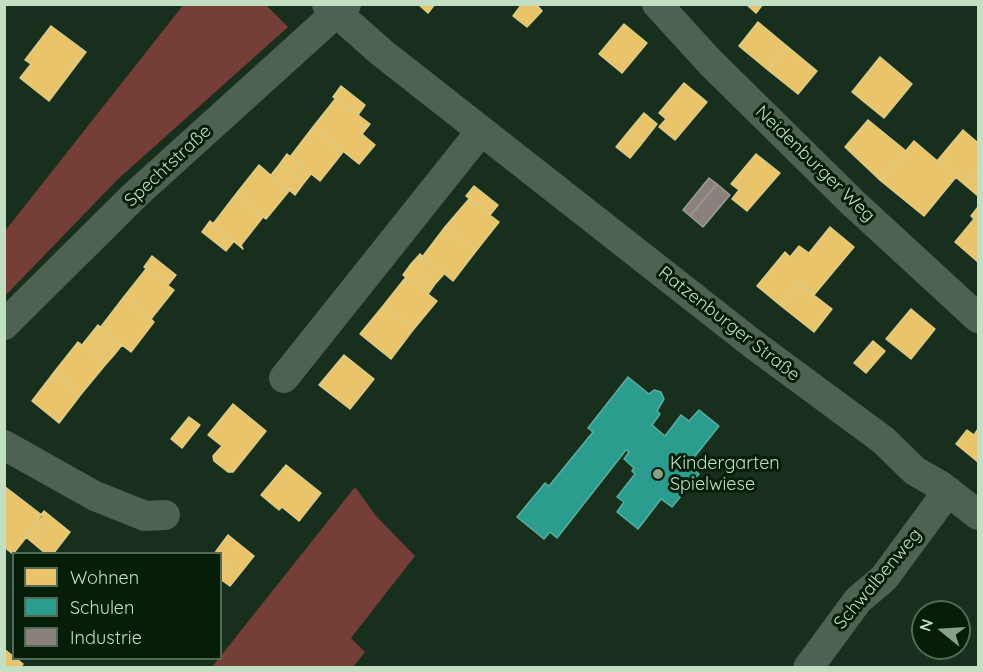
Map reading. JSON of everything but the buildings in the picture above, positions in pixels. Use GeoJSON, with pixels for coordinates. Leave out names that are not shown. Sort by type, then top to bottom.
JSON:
{"type":"FeatureCollection","features":[{"type":"Feature","properties":{"kind":"street","name":"Neidenburger Weg"},"geometry":{"type":"LineString","coordinates":[[657,4],[710,62],[836,185],[978,318]]}},
{"type":"Feature","properties":{"kind":"street","name":"Ratzenburger Straße"},"geometry":{"type":"LineString","coordinates":[[337,7],[381,52],[753,344],[884,440],[915,471],[948,491],[978,515]]}},
{"type":"Feature","properties":{"kind":"street","name":"Spechtstraße"},"geometry":{"type":"LineString","coordinates":[[4,326],[135,195],[337,7]]}},
{"type":"Feature","properties":{"kind":"street"},"geometry":{"type":"LineString","coordinates":[[284,378],[482,131]]}},
{"type":"Feature","properties":{"kind":"street"},"geometry":{"type":"LineString","coordinates":[[4,445],[95,496],[145,516],[165,515]]}},
{"type":"Feature","properties":{"kind":"street","name":"Schwalbenweg"},"geometry":{"type":"LineString","coordinates":[[808,668],[858,600],[884,578],[948,491]]}},
{"type":"Feature","properties":{"kind":"shaded area"},"geometry":{"type":"Polygon","coordinates":[[[184,4],[266,5],[288,27],[118,179],[5,296],[5,231],[184,4]]]}},
{"type":"Feature","properties":{"kind":"shaded area"},"geometry":{"type":"Polygon","coordinates":[[[355,487],[376,516],[415,556],[351,638],[365,652],[353,667],[212,667],[218,660],[222,660],[222,654],[355,487]]]}},
{"type":"Feature","properties":{"kind":"place","name":"Kindergarten Spielwiese"},"geometry":{"type":"Point","coordinates":[658,474]}}]}
